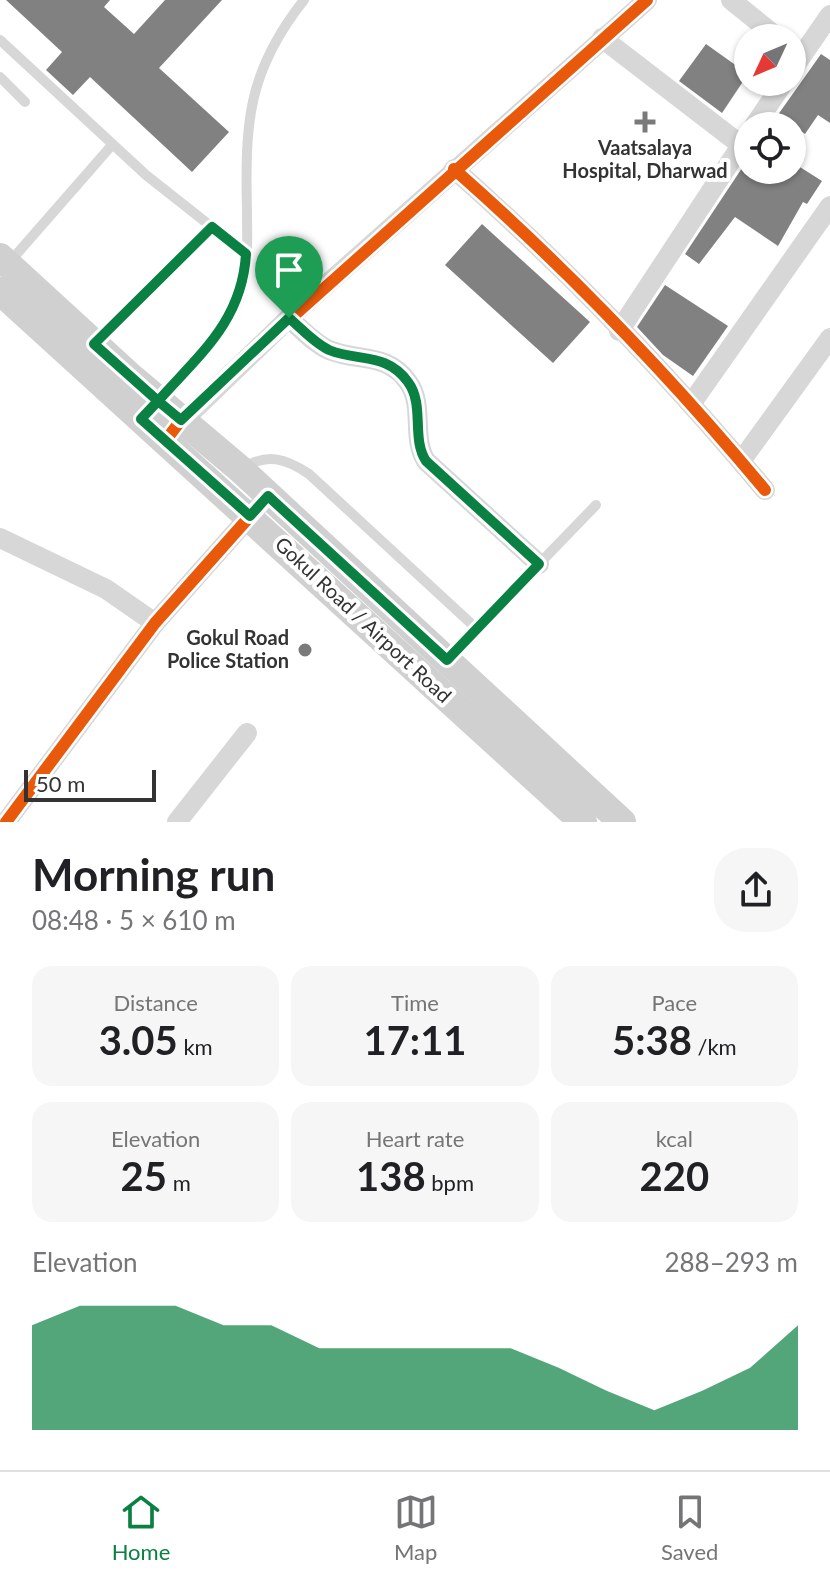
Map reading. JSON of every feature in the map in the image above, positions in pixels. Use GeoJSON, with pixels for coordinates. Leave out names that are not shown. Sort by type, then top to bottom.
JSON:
{"type":"FeatureCollection","features":[{"type":"Feature","properties":{"kind":"main road","name":"Gokul Road / Airport Road"},"geometry":{"type":"LineString","coordinates":[[3,271],[94,344],[150,410]]}},
{"type":"Feature","properties":{"kind":"main road","name":"Gokul Road / Airport Road"},"geometry":{"type":"LineString","coordinates":[[3,271],[150,410],[259,506],[447,660],[622,822]]}},
{"type":"Feature","properties":{"kind":"main road","name":"Gokul Road / Airport Road"},"geometry":{"type":"LineString","coordinates":[[173,430],[240,469],[259,506],[583,822]]}},
{"type":"Feature","properties":{"kind":"street"},"geometry":{"type":"LineString","coordinates":[[173,430],[289,318],[647,0]]}},
{"type":"Feature","properties":{"kind":"street"},"geometry":{"type":"LineString","coordinates":[[731,0],[761,24]]}},
{"type":"Feature","properties":{"kind":"street"},"geometry":{"type":"LineString","coordinates":[[806,45],[830,15]]}},
{"type":"Feature","properties":{"kind":"street"},"geometry":{"type":"LineString","coordinates":[[602,38],[734,132]]}},
{"type":"Feature","properties":{"kind":"street"},"geometry":{"type":"LineString","coordinates":[[619,331],[734,157]]}},
{"type":"Feature","properties":{"kind":"street"},"geometry":{"type":"LineString","coordinates":[[454,169],[560,268],[691,404],[765,490]]}},
{"type":"Feature","properties":{"kind":"street"},"geometry":{"type":"LineString","coordinates":[[691,404],[830,206]]}},
{"type":"Feature","properties":{"kind":"street"},"geometry":{"type":"LineString","coordinates":[[289,318],[331,351],[387,362],[408,381],[416,396],[420,445],[426,461],[539,564]]}},
{"type":"Feature","properties":{"kind":"street"},"geometry":{"type":"LineString","coordinates":[[741,461],[830,338]]}},
{"type":"Feature","properties":{"kind":"street"},"geometry":{"type":"LineString","coordinates":[[6,822],[155,623],[259,506]]}},
{"type":"Feature","properties":{"kind":"street"},"geometry":{"type":"LineString","coordinates":[[0,538],[106,589],[155,623]]}},
{"type":"Feature","properties":{"kind":"street"},"geometry":{"type":"LineString","coordinates":[[177,822],[247,733]]}},
{"type":"Feature","properties":{"kind":"lane"},"geometry":{"type":"LineString","coordinates":[[150,410],[236,308],[245,281],[245,156],[250,110],[261,68],[276,35],[304,0]]}},
{"type":"Feature","properties":{"kind":"lane"},"geometry":{"type":"LineString","coordinates":[[0,40],[112,145],[246,254]]}},
{"type":"Feature","properties":{"kind":"lane"},"geometry":{"type":"LineString","coordinates":[[0,77],[25,102]]}},
{"type":"Feature","properties":{"kind":"lane"},"geometry":{"type":"LineString","coordinates":[[3,271],[112,145]]}},
{"type":"Feature","properties":{"kind":"lane"},"geometry":{"type":"LineString","coordinates":[[94,344],[212,227]]}},
{"type":"Feature","properties":{"kind":"lane"},"geometry":{"type":"LineString","coordinates":[[240,469],[273,457],[292,463],[309,474],[477,629]]}},
{"type":"Feature","properties":{"kind":"lane"},"geometry":{"type":"LineString","coordinates":[[447,660],[596,505]]}},
{"type":"Feature","properties":{"kind":"building"},"geometry":{"type":"Polygon","coordinates":[[[6,0],[110,0],[104,7],[134,34],[165,0],[222,0],[159,68],[229,132],[192,172],[90,77],[73,95],[46,70],[62,52],[6,0]]]}},
{"type":"Feature","properties":{"kind":"building"},"geometry":{"type":"Polygon","coordinates":[[[706,44],[734,64],[734,95],[722,113],[679,81],[706,44]]]}},
{"type":"Feature","properties":{"kind":"building"},"geometry":{"type":"Polygon","coordinates":[[[821,54],[830,60],[830,123],[818,115],[806,133],[806,112],[780,112],[791,96],[806,96],[806,75],[821,54]]]}},
{"type":"Feature","properties":{"kind":"building"},"geometry":{"type":"Polygon","coordinates":[[[806,171],[822,181],[807,204],[803,202],[778,246],[735,217],[699,264],[685,254],[734,180],[734,184],[806,184],[806,171]]]}},
{"type":"Feature","properties":{"kind":"building"},"geometry":{"type":"Polygon","coordinates":[[[482,224],[590,322],[553,363],[445,265],[482,224]]]}},
{"type":"Feature","properties":{"kind":"building"},"geometry":{"type":"Polygon","coordinates":[[[665,285],[728,326],[693,376],[663,355],[637,327],[665,285]]]}},
{"type":"Feature","properties":{"kind":"cycle path"},"geometry":{"type":"LineString","coordinates":[[166,440],[181,420],[243,361],[647,0]]}},
{"type":"Feature","properties":{"kind":"cycle path"},"geometry":{"type":"LineString","coordinates":[[454,169],[536,244],[616,324],[765,490]]}},
{"type":"Feature","properties":{"kind":"cycle path"},"geometry":{"type":"LineString","coordinates":[[6,822],[155,623],[268,496]]}},
{"type":"Feature","properties":{"kind":"place","name":"Vaatsalaya Hospital, Dharwad"},"geometry":{"type":"Point","coordinates":[645,122]}},
{"type":"Feature","properties":{"kind":"place","name":"Gokul Road Police Station"},"geometry":{"type":"Point","coordinates":[305,650]}},
{"type":"Feature","properties":{"kind":"route"},"geometry":{"type":"LineString","coordinates":[[289,318],[181,420],[158,401],[215,337],[236,308],[245,281],[246,254],[212,227],[94,344],[158,401],[141,419],[250,516],[268,496],[447,660],[539,564],[426,461],[420,445],[416,396],[408,381],[387,362],[377,358],[331,351],[289,318]]}}]}
